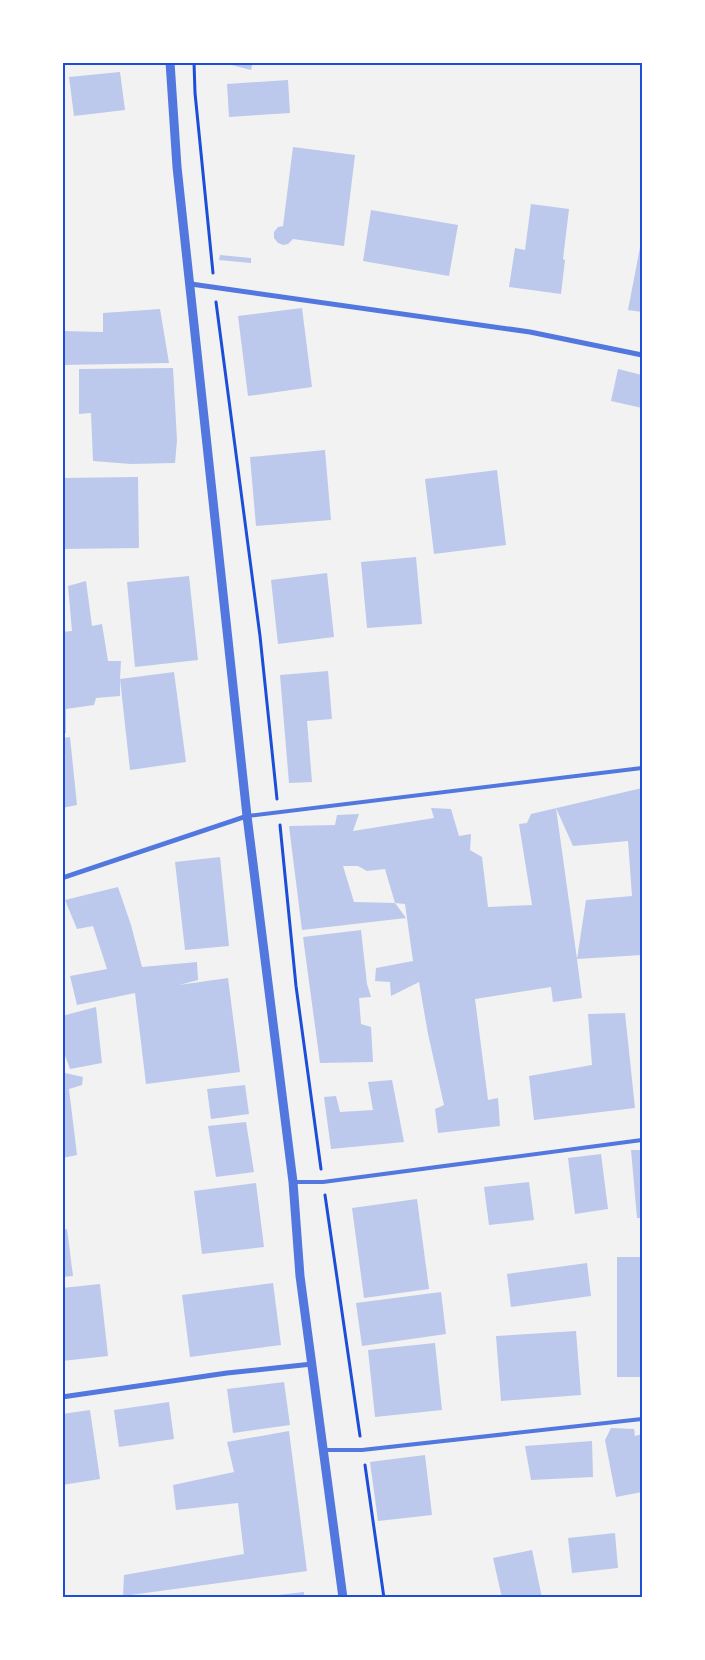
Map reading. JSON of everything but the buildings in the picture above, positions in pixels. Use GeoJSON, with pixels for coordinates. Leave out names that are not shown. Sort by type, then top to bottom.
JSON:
{"type":"FeatureCollection","features":[{"type":"Feature","properties":{"kind":"street"},"geometry":{"type":"LineString","coordinates":[[170,62],[177,167],[191,284],[246,816],[293,1182],[300,1276],[343,1598]]}},
{"type":"Feature","properties":{"kind":"street"},"geometry":{"type":"LineString","coordinates":[[191,284],[530,332],[642,355]]}},
{"type":"Feature","properties":{"kind":"street"},"geometry":{"type":"LineString","coordinates":[[62,878],[246,816]]}},
{"type":"Feature","properties":{"kind":"street"},"geometry":{"type":"LineString","coordinates":[[62,1397],[227,1373],[312,1364]]}},
{"type":"Feature","properties":{"kind":"lane"},"geometry":{"type":"LineString","coordinates":[[246,816],[642,768]]}},
{"type":"Feature","properties":{"kind":"lane"},"geometry":{"type":"LineString","coordinates":[[293,1182],[323,1182],[642,1140]]}},
{"type":"Feature","properties":{"kind":"lane"},"geometry":{"type":"LineString","coordinates":[[324,1450],[362,1450],[642,1420]]}},
{"type":"Feature","properties":{"kind":"path"},"geometry":{"type":"LineString","coordinates":[[194,62],[196,103],[215,288],[260,636],[296,986],[384,1598]]}}]}
